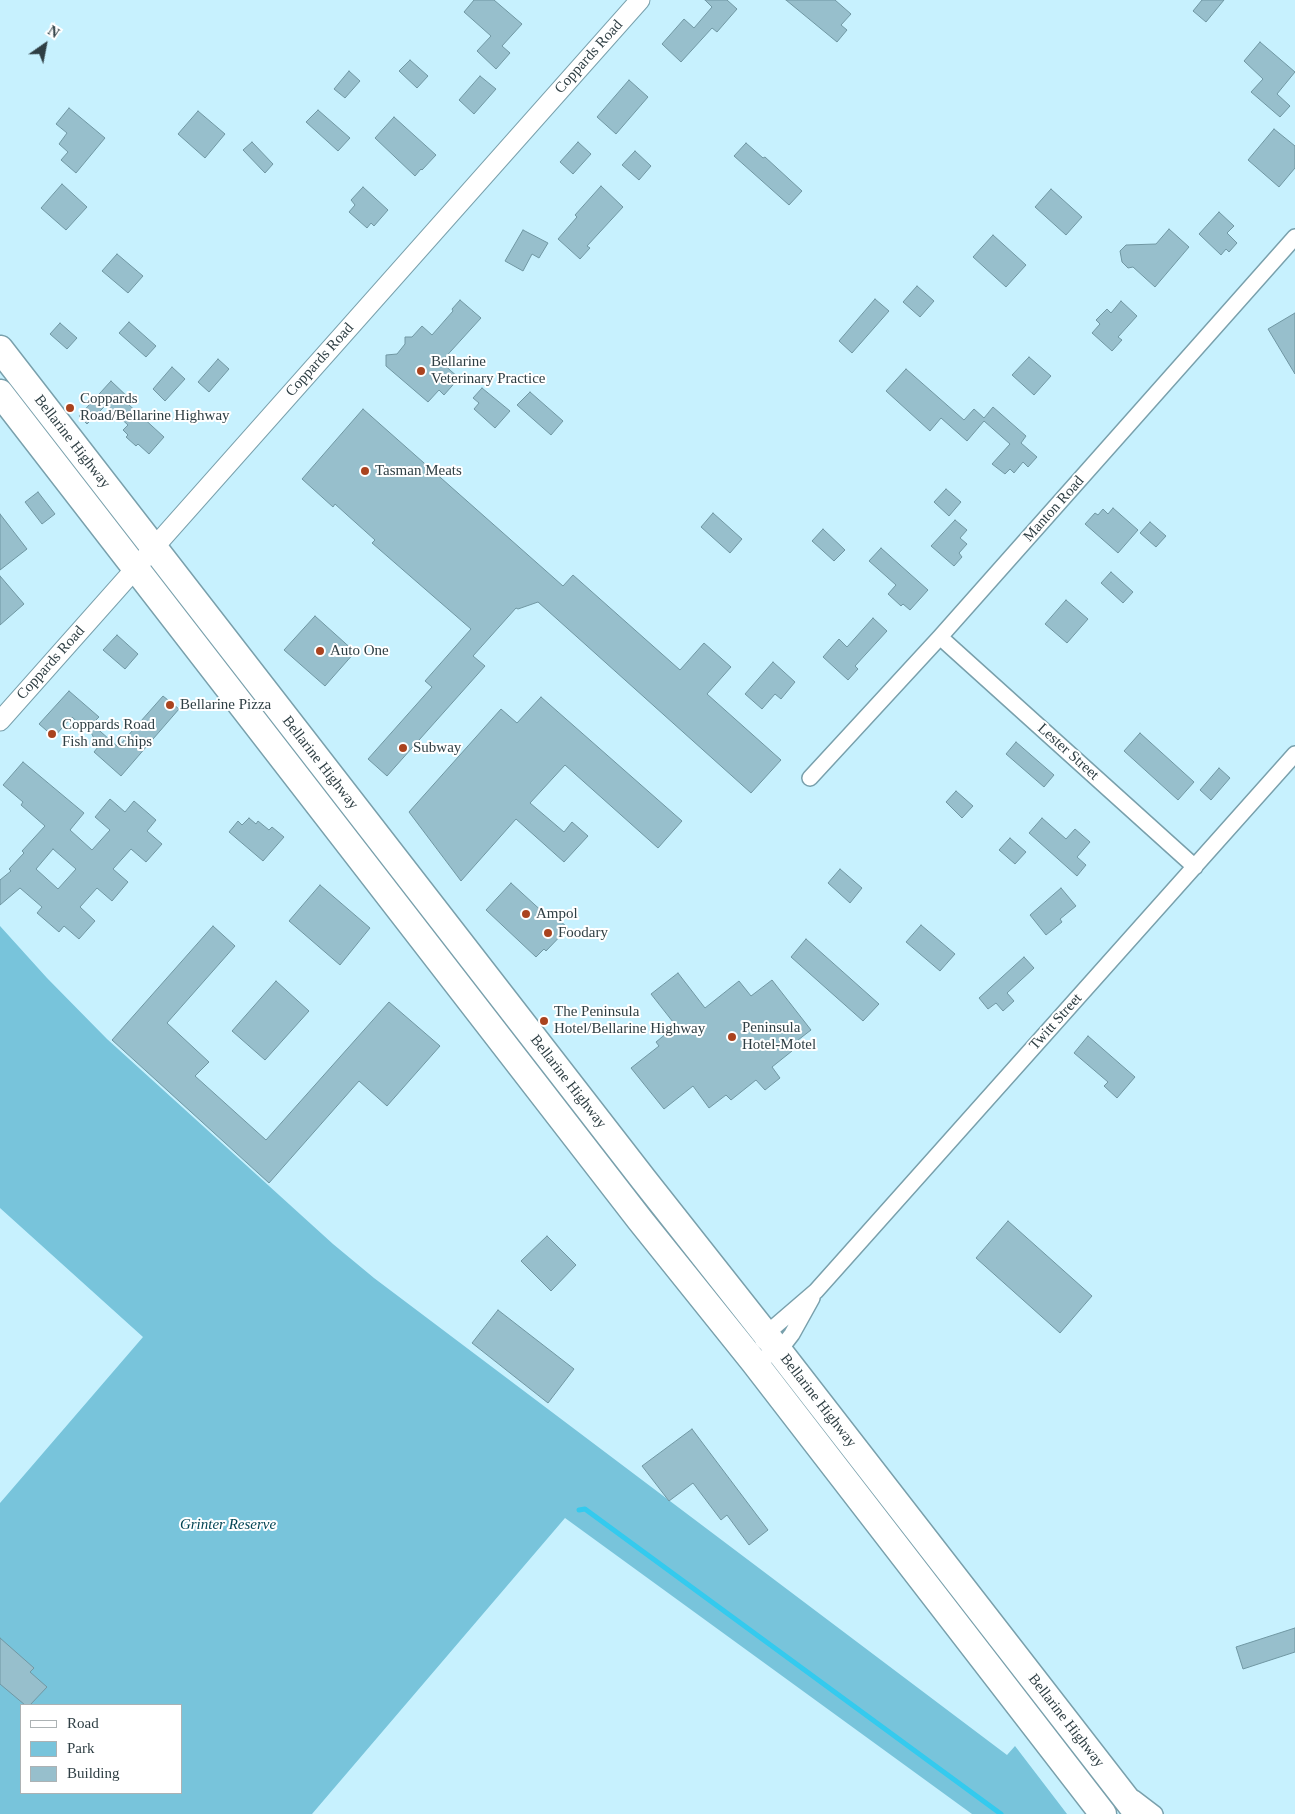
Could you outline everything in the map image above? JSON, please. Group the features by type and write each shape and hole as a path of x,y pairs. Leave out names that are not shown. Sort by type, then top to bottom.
{"highway":[{"name":"Bellarine Highway","path":"0,349 1138,1814"},
{"name":"Bellarine Highway","path":"0,393 1103,1814"}],"street":[{"name":"Coppards Road","path":"0,721 640,0"},
{"name":"Manton Road","path":"810,778 940,636 1295,237"},
{"name":"Lester Street","path":"940,636 1195,866"},
{"name":"Twitt Street","path":"754,1362 816,1290 1295,754"},
{"name":"Twitt Street","path":"754,1362 772,1343 792,1334 816,1290"},
{"path":"1111,1780 1155,1814"}],"green space":[{"name":"Grinter Reserve","path":"0,926 47,978 107,1039 333,1244 374,1278 1007,1755 1015,1746 1067,1814 972,1814 565,1518 312,1814 0,1814 0,1503 143,1337 0,1208"}],"building":[{"path":"474,0 494,0 522,24 502,46 510,53 496,69 477,51 491,36 464,12"},
{"path":"705,0 727,0 737,9 717,32 712,28 681,62 662,44 684,19 694,28 712,7"},
{"path":"786,0 835,0 851,14 841,25 847,30 837,42"},
{"path":"1202,0 1224,0 1206,22 1193,11"},
{"path":"1260,42 1295,72 1277,94 1290,106 1280,117 1251,92 1263,79 1244,61"},
{"path":"410,60 428,76 417,88 399,71"},
{"path":"349,71 360,81 345,98 334,89"},
{"path":"480,76 496,89 474,114 459,100"},
{"path":"629,80 648,97 616,134 597,117"},
{"path":"69,108 105,138 76,173 61,160 68,152 59,144 67,133 56,124"},
{"path":"318,110 350,138 338,151 306,122"},
{"path":"198,111 225,134 205,158 178,134"},
{"path":"394,117 436,155 415,176 375,138"},
{"path":"1274,129 1295,146 1295,168 1279,187 1248,160"},
{"path":"252,142 273,164 265,173 243,150"},
{"path":"578,142 591,154 573,174 560,162"},
{"path":"746,143 763,158 765,157 802,191 789,205 734,156"},
{"path":"635,151 651,166 639,180 622,165"},
{"path":"62,184 87,207 66,230 41,208"},
{"path":"601,186 623,207 587,246 590,248 580,259 558,239 577,217 575,215"},
{"path":"363,187 388,210 374,226 371,223 367,228 349,212 355,205 351,200"},
{"path":"1051,189 1082,217 1066,235 1035,207"},
{"path":"1219,212 1234,226 1227,233 1237,243 1229,252 1226,249 1221,255 1199,234"},
{"path":"1169,229 1189,247 1155,287 1133,267 1128,268 1122,262 1120,251 1126,245 1156,244"},
{"path":"523,230 548,243 539,258 532,254 523,271 505,261"},
{"path":"993,235 1026,265 1006,287 973,257"},
{"path":"117,254 143,276 128,293 102,271"},
{"path":"917,286 934,301 920,317 903,302"},
{"path":"875,299 889,311 852,353 839,341"},
{"name":"Bellarine Veterinary Practice","path":"460,300 481,318 441,362 459,378 444,395 439,390 428,402 386,366 386,355 397,354 405,344 405,337 412,337 422,326 432,335"},
{"path":"1121,301 1137,316 1118,337 1122,340 1112,351 1092,333 1100,324 1096,320 1107,309 1111,313"},
{"path":"1295,313 1295,374 1268,329"},
{"path":"129,322 156,346 146,357 119,333"},
{"path":"60,323 77,338 67,349 50,334"},
{"path":"1029,357 1051,376 1034,395 1012,375"},
{"path":"218,359 229,369 209,392 198,382"},
{"path":"172,367 185,379 165,401 153,389"},
{"path":"906,369 964,420 974,409 984,418 993,407 1026,436 1021,443 1037,457 1028,467 1023,462 1014,473 1010,469 1005,474 992,464 1010,444 984,421 967,441 941,418 930,431 886,391"},
{"path":"111,381 131,400 128,404 164,437 149,454 138,444 136,446 126,437 128,435 123,430 128,425 106,405 87,424 79,416"},
{"path":"482,388 510,411 495,428 474,409 479,403 473,398"},
{"path":"530,392 563,421 551,435 517,405"},
{"path":"363,409 563,586 573,575 680,670 704,643 731,667 707,694 781,760 751,793 538,602 516,608 473,656 485,666 387,776 368,759 432,687 425,681 471,629 372,543 375,540 335,504 333,507 302,479"},
{"path":"946,489 961,502 949,516 934,502"},
{"path":"38,492 55,514 42,524 25,502"},
{"path":"1113,508 1138,530 1118,553 1085,524 1095,513 1098,515 1103,509 1108,514"},
{"path":"713,513 742,539 730,553 701,527"},
{"path":"0,514 27,549 0,570"},
{"path":"955,520 967,530 960,538 967,544 959,553 962,557 954,566 931,546"},
{"path":"1150,522 1166,536 1156,547 1140,533"},
{"path":"823,529 845,550 834,561 812,541"},
{"path":"881,548 928,590 910,610 903,604 901,606 888,594 896,585 869,561"},
{"path":"1111,572 1133,592 1123,603 1101,583"},
{"path":"0,576 24,604 0,625"},
{"path":"1066,600 1088,619 1067,643 1045,624"},
{"name":"Auto One","path":"315,616 355,652 325,686 284,650"},
{"path":"873,618 887,631 855,666 858,669 848,680 823,657 839,639 847,647"},
{"path":"117,635 138,654 125,669 103,650"},
{"path":"773,662 795,682 781,699 775,694 762,709 745,694"},
{"path":"69,691 99,717 92,724 118,747 163,696 179,709 121,776 94,752 98,747 89,728 87,731 72,717 54,737 39,724"},
{"path":"541,697 682,821 658,848 565,765 530,803 564,832 572,822 588,836 564,862 516,819 461,881 409,812 501,709 517,723"},
{"path":"1140,733 1194,782 1178,800 1124,751"},
{"path":"1016,742 1054,775 1044,787 1006,754"},
{"path":"23,762 84,813 70,830 92,850 110,830 95,817 110,799 125,812 134,801 156,820 147,831 162,844 146,862 131,849 113,869 128,882 112,901 97,888 80,907 95,921 79,939 64,926 59,932 37,913 42,907 20,888 0,905 0,880 11,871 9,869 24,853 22,851 45,826 21,805 23,802 3,785","holes":["53,849 76,869 58,889 36,869"]},
{"path":"1219,768 1230,778 1211,800 1200,790"},
{"path":"956,791 973,806 962,818 946,802"},
{"path":"249,818 256,824 258,821 269,830 272,827 284,837 263,861 229,832 238,821 242,825"},
{"path":"1042,818 1066,839 1075,829 1090,842 1077,857 1086,865 1077,876 1029,833"},
{"path":"1010,838 1026,852 1015,864 999,850"},
{"path":"840,869 862,888 850,903 828,883"},
{"path":"511,883 546,915 549,911 568,928 546,951 544,949 536,957 486,910"},
{"path":"320,885 370,928 340,965 289,921"},
{"path":"1061,888 1076,906 1060,919 1062,922 1046,935 1030,915"},
{"path":"921,925 955,954 940,971 906,942"},
{"path":"213,926 235,946 167,1023 209,1062 195,1076 266,1140 389,1002 440,1046 387,1106 359,1081 269,1183 112,1040"},
{"path":"806,939 879,1004 863,1021 791,957"},
{"path":"1024,957 1034,968 1007,993 1014,1001 1003,1011 996,1003 988,1009 979,998"},
{"name":"Peninsula Hotel-Motel","path":"678,973 705,1008 739,981 751,996 772,980 811,1030 789,1047 792,1051 772,1067 780,1078 765,1090 756,1080 731,1100 726,1095 709,1108 693,1086 664,1109 631,1068 659,1046 656,1042 668,1032 665,1028 673,1022 651,994"},
{"path":"276,981 309,1011 265,1060 232,1031"},
{"path":"1088,1036 1135,1077 1117,1098 1104,1086 1108,1082 1074,1053"},
{"path":"1008,1221 1092,1296 1060,1333 976,1258"},
{"path":"547,1236 576,1265 551,1291 521,1261"},
{"path":"498,1310 574,1369 548,1403 472,1343"},
{"path":"692,1429 768,1530 749,1545 727,1515 721,1520 693,1483 669,1501 642,1466"},
{"path":"1295,1628 1295,1652 1243,1669 1236,1647"},
{"path":"0,1638 34,1668 30,1672 47,1687 31,1704 24,1704 0,1684"}],"waterway":[{"path":"579,1510 585,1509 1001,1814"}],"place":[{"name":"Bellarine Veterinary Practice","path":"421,371"},
{"name":"Coppards Road/Bellarine Highway","path":"70,408"},
{"name":"Tasman Meats","path":"365,471"},
{"name":"Auto One","path":"320,651"},
{"name":"Bellarine Pizza","path":"170,705"},
{"name":"Coppards Road Fish and Chips","path":"52,734"},
{"name":"Subway","path":"403,748"},
{"name":"Ampol","path":"526,914"},
{"name":"Foodary","path":"548,933"},
{"name":"The Peninsula Hotel/Bellarine Highway","path":"544,1021"},
{"name":"Peninsula Hotel-Motel","path":"732,1037"}]}
